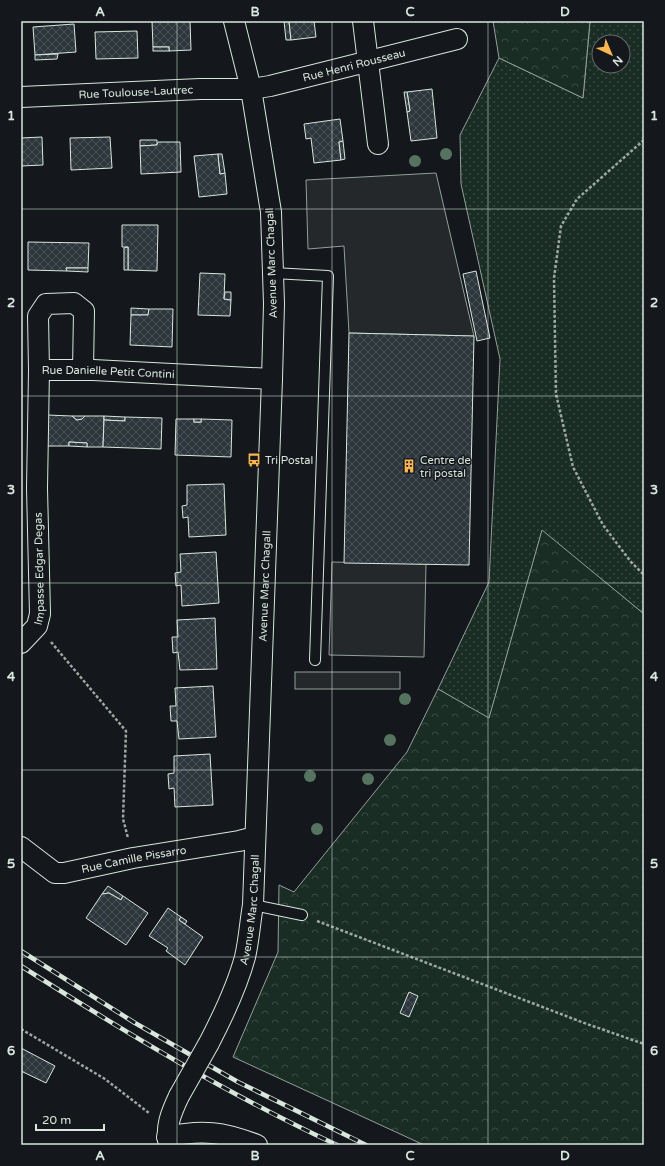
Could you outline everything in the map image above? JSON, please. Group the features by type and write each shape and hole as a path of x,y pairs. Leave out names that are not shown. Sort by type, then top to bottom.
{"street":[{"name":"Avenue Marc Chagall","path":"168,1136 170,1114 222,1017 237,982 245,956 252,905 254,874 274,304 271,212 251,89 234,21"},
{"path":"363,21 378,144"},
{"name":"Rue Henri Rousseau","path":"251,89 270,86 457,40"},
{"name":"Rue Toulouse-Lautrec","path":"21,98 251,89"},
{"path":"39,370 38,316 46,304 74,303 84,311 84,370"},
{"name":"Rue Danielle Petit Contini","path":"37,488 39,370 84,370 272,378"},
{"name":"Impasse Edgar Degas","path":"21,643 37,626 40,614 37,488"},
{"name":"Rue Camille Pissarro","path":"21,847 55,873 64,873 133,858 239,841 255,836"},
{"path":"168,1136 183,1133 216,1133 236,1137 257,1145"}],"lane":[{"path":"272,273 328,276 315,660"},
{"path":"252,905 302,915"}],"path":[{"path":"644,140 577,199 561,226 554,278 556,394 573,468 603,525 631,562 644,575"},
{"path":"37,626 126,731 123,819 133,858"},
{"path":"302,915 587,1024 644,1044"},
{"path":"21,1029 106,1079 168,1136"}],"green space":[{"path":"493,21 590,21 583,98 499,58"},
{"path":"590,21 644,21 644,614 542,531 489,719 438,689 489,582 500,359 461,184 460,135 499,58 583,98"},
{"path":"542,530 644,614 644,1145 424,1145 233,1057 278,952 279,885 294,892 407,752 438,689 489,718"}],"shaded area":[{"path":"436,173 474,336 349,333 344,246 308,249 306,180"},
{"path":"332,562 426,564 424,657 329,655"},
{"path":"295,672 400,672 400,689 295,689"}],"building":[{"path":"152,21 190,21 191,50 169,51 169,47 153,47"},
{"path":"284,21 289,21 291,40 286,40"},
{"path":"289,21 314,21 316,37 291,40"},
{"path":"74,24 76,52 35,55 33,27"},
{"path":"137,31 138,58 96,59 95,32"},
{"path":"153,47 169,47 169,51 153,51"},
{"path":"58,54 57,59 35,60 35,55"},
{"path":"432,89 437,138 411,141 407,112 410,111 407,92"},
{"path":"404,92 407,92 410,111 407,112"},
{"path":"340,119 343,141 339,142 341,160 314,163 311,138 306,139 304,124"},
{"path":"42,137 43,165 21,166 21,138"},
{"path":"110,137 112,168 71,170 70,138"},
{"path":"140,140 157,140 157,145 140,146"},
{"path":"343,141 345,159 341,160 339,142"},
{"path":"158,142 180,142 181,172 141,174 140,146 157,145"},
{"path":"218,154 220,174 225,173 227,194 199,197 194,156"},
{"path":"218,154 222,154 225,173 220,174"},
{"path":"122,225 158,225 157,271 128,270 128,247 122,247"},
{"path":"28,242 89,243 88,268 66,268 67,271 28,270"},
{"path":"128,247 128,270 124,270 124,248"},
{"path":"66,268 88,268 88,272 67,271"},
{"path":"476,271 490,338 477,341 463,274"},
{"path":"200,273 225,274 224,299 231,300 230,316 198,315"},
{"path":"225,292 231,292 231,300 224,299"},
{"path":"131,308 149,309 148,315 131,315"},
{"path":"149,309 173,309 172,347 130,345 131,315 148,315"},
{"name":"Centre de tri postal","path":"349,333 474,336 469,565 344,563"},
{"path":"47,415 72,416 77,420 82,419 85,416 104,416 103,447 87,447 87,443 69,442 69,446 46,446"},
{"path":"72,416 85,416 82,419 77,420"},
{"path":"104,416 125,417 125,421 104,420"},
{"path":"125,417 162,418 161,449 103,447 104,420 125,421"},
{"path":"176,419 194,419 194,422 201,422 201,419 232,420 231,457 175,455"},
{"path":"194,419 201,419 201,422 194,422"},
{"path":"69,442 87,443 87,447 69,446"},
{"path":"224,484 226,535 189,537 188,517 183,518 182,506 187,505 187,485"},
{"path":"216,552 219,603 182,606 181,585 176,586 175,573 181,572 180,554"},
{"path":"215,618 217,669 180,670 178,652 173,653 172,637 178,637 177,620"},
{"path":"213,686 216,737 179,739 177,721 171,721 170,706 176,706 175,688"},
{"path":"210,754 213,805 175,807 174,788 169,789 168,774 174,773 174,756"},
{"path":"108,886 123,896 121,900 109,893 102,894"},
{"path":"109,893 121,900 123,896 148,913 126,945 86,918 102,894"},
{"path":"168,908 181,917 179,920 203,937 185,965 166,951 168,948 149,936"},
{"path":"181,917 187,921 185,924 179,920"},
{"path":"409,992 418,996 409,1017 400,1013"},
{"path":"21,1048 55,1066 46,1083 21,1071"}],"railway":[{"path":"21,951 135,1023 238,1082 366,1145"},
{"path":"21,966 176,1061 256,1105 337,1145"}],"place":[{"name":"Tri Postal","path":"254,460"},
{"name":"Centre de tri postal","path":"409,466"}]}
